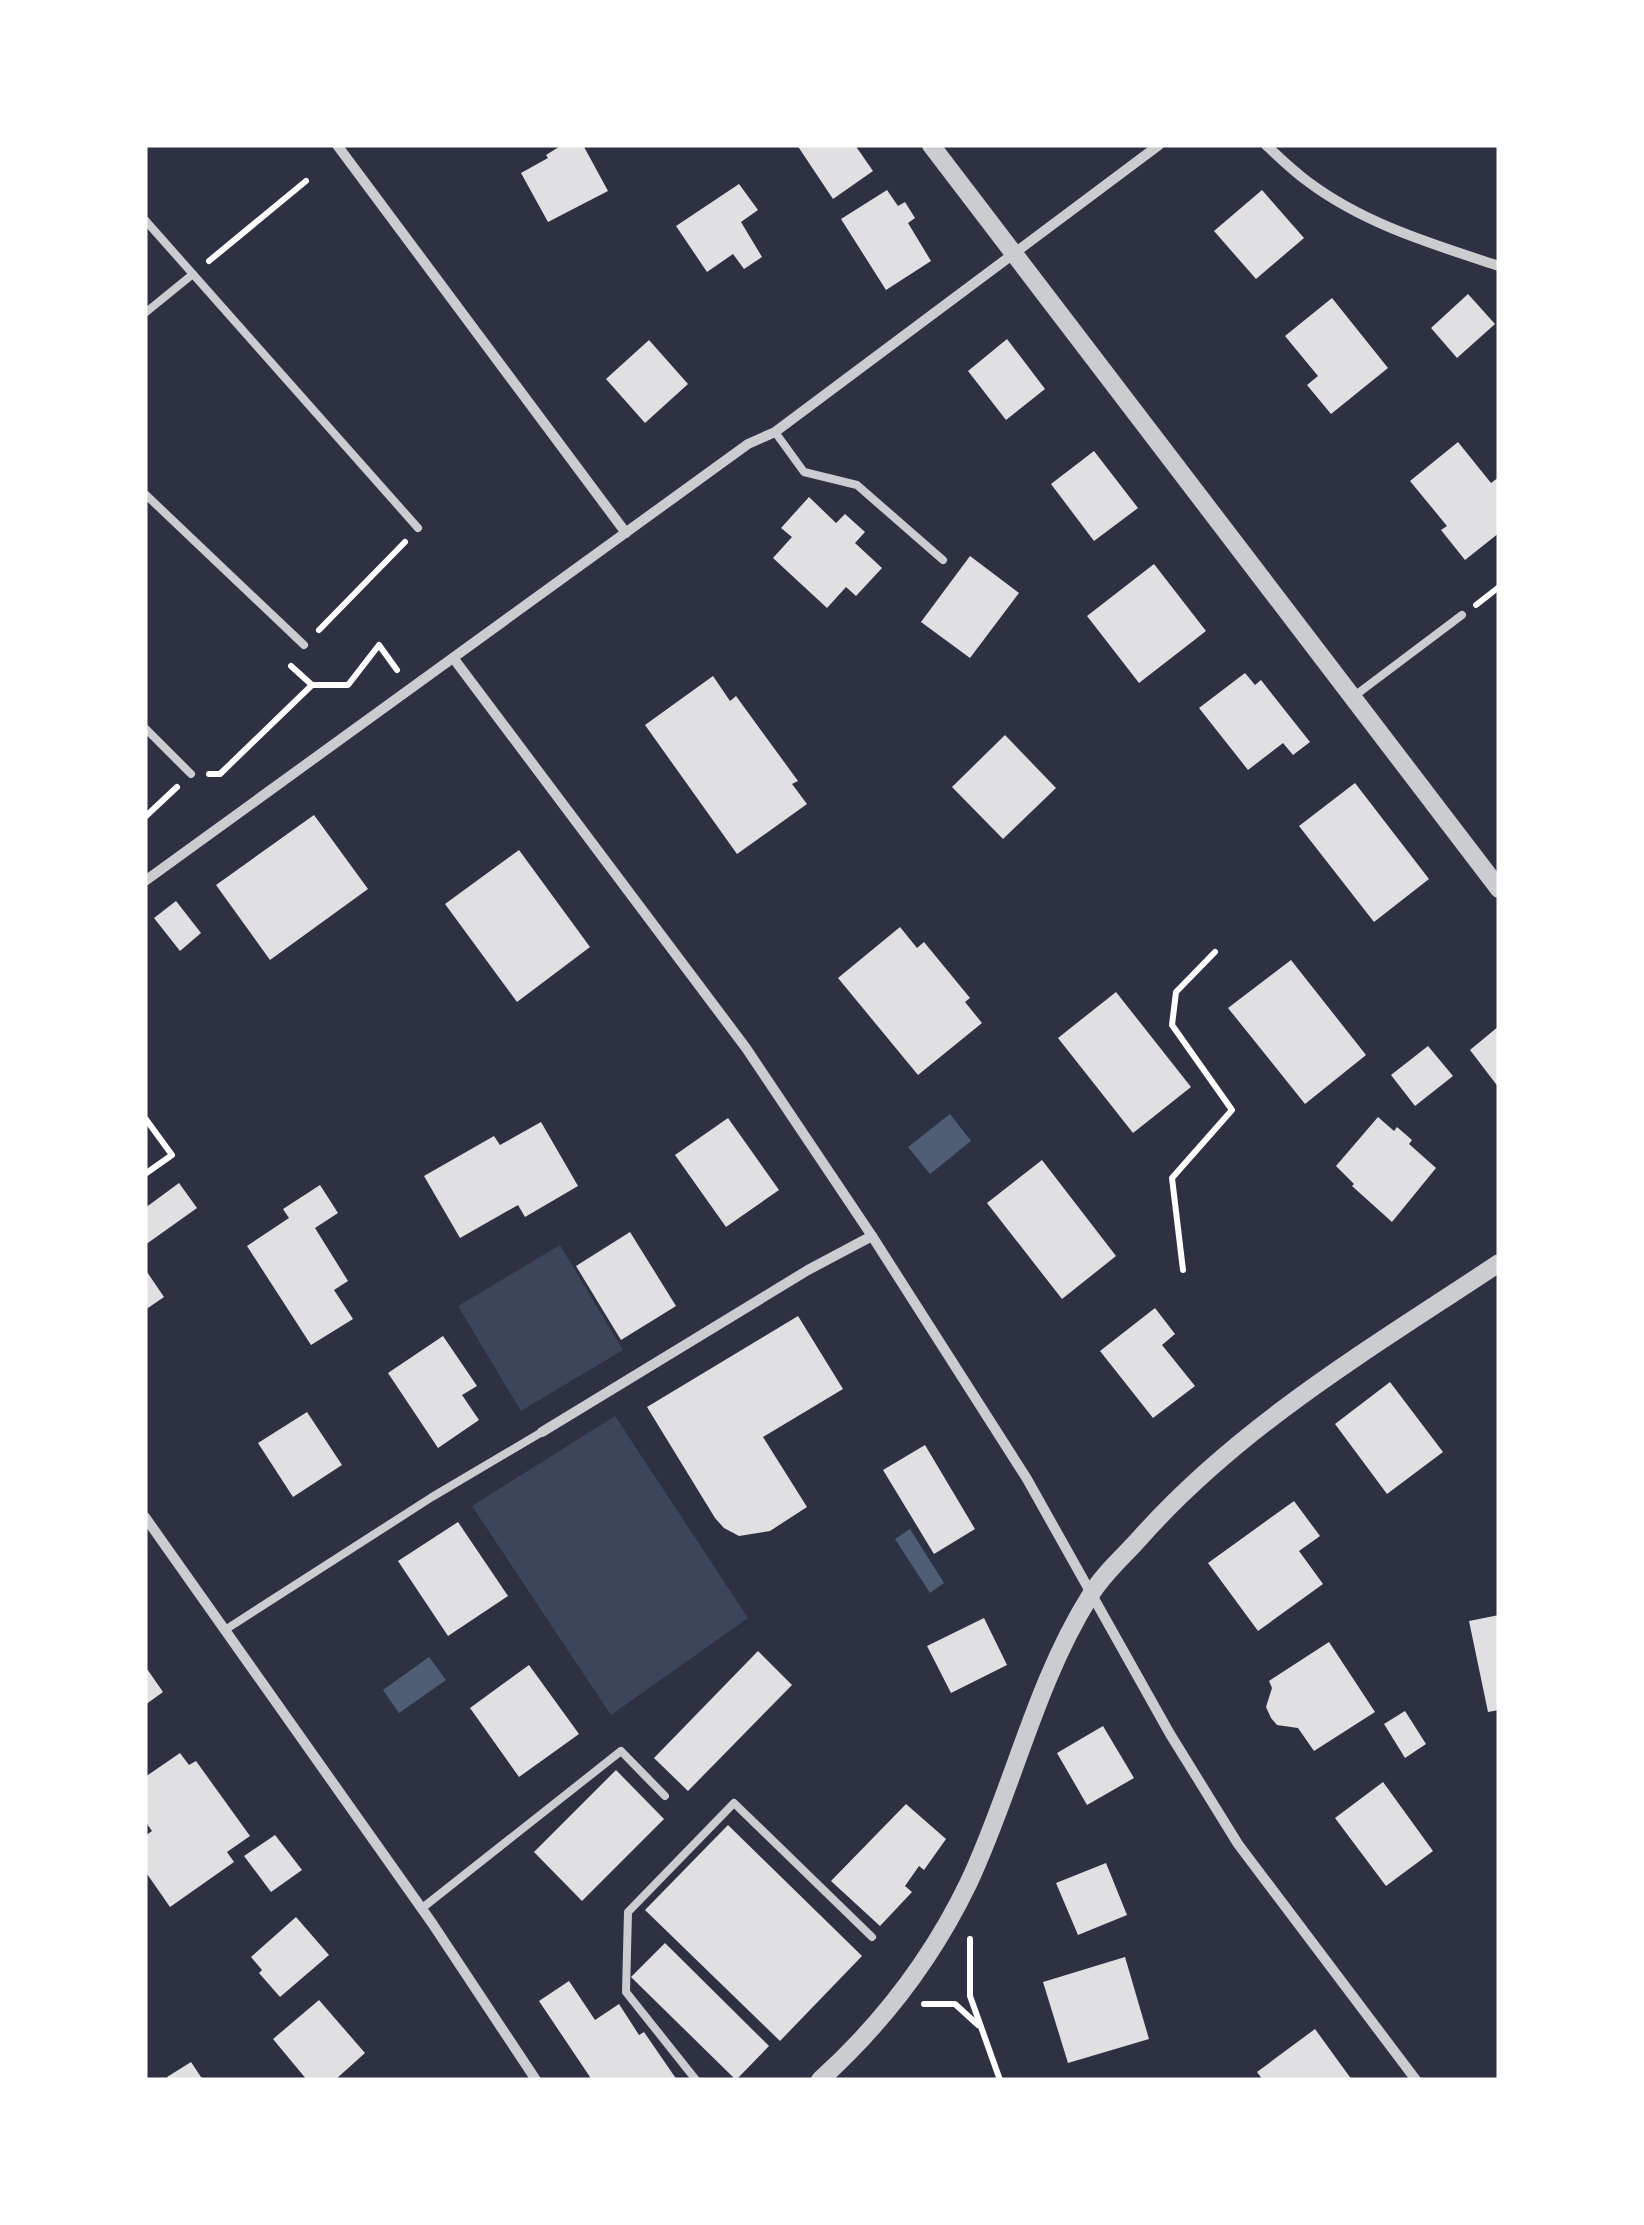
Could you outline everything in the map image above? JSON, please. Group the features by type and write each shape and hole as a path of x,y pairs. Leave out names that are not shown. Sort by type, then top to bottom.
{"street":[{"path":"336,145 626,533"},
{"path":"931,145 1499,889"},
{"path":"145,881 748,444 775,432 1159,145"},
{"path":"1266,145 1307,181 1354,211 1403,234 1499,266"},
{"path":"454,660 746,1048 1027,1479 1170,1734 1238,1844 1416,2080"},
{"path":"542,1432 808,1270 872,1236"},
{"path":"820,2080 894,2004 938,1937 969,1881 1030,1722 1090,1594 1205,1470 1289,1404 1499,1263"},
{"path":"145,1517 536,2080"}],"lane":[{"path":"145,220 418,528"},
{"path":"145,313 193,274"},
{"path":"775,432 804,472 857,485 942,560"},
{"path":"145,494 304,645"},
{"path":"1353,698 1462,615"},
{"path":"145,728 191,774"},
{"path":"226,1630 542,1432"},
{"path":"420,1909 621,1751 665,1796"},
{"path":"696,2080 626,1992 628,1912 734,1803 872,1937"}],"path":[{"path":"193,274 306,180"},
{"path":"312,685 348,684 379,646 398,670"},
{"path":"145,817 191,774"},
{"path":"1183,1270 1172,1178 1232,1110 1172,1026 1176,992 1215,952"},
{"path":"145,1118 172,1155 145,1174"},
{"path":"970,1928 970,1996 1000,2080"},
{"path":"923,2004 955,2004 980,2027"}],"shaded area":[{"path":"950,1114 971,1141 930,1174 908,1147"},
{"path":"560,1245 623,1350 521,1411 458,1306"},
{"path":"615,1416 748,1618 611,1715 472,1506"},
{"path":"910,1529 944,1583 930,1593 895,1539"},
{"path":"429,1657 446,1680 399,1713 383,1690"}],"building":[{"path":"562,145 583,145 608,191 548,222 521,173"},
{"path":"797,145 855,145 873,171 833,199"},
{"path":"739,184 758,210 741,222 762,257 744,269 733,254 707,272 676,226"},
{"path":"887,190 898,206 905,202 915,218 908,223 931,261 886,290 841,219"},
{"path":"1262,190 1304,238 1256,279 1214,231"},
{"path":"1468,294 1495,324 1457,358 1431,328"},
{"path":"1332,298 1388,368 1331,414 1307,385 1318,376 1285,336"},
{"path":"1007,339 1045,389 1006,420 968,371"},
{"path":"649,340 688,384 645,423 606,379"},
{"path":"1458,442 1491,483 1499,477 1499,533 1465,560 1441,530 1447,526 1410,481"},
{"path":"1094,451 1138,508 1094,541 1051,484"},
{"path":"809,497 836,523 845,514 865,532 855,543 882,568 856,596 846,587 827,608 773,558 792,537 781,528"},
{"path":"970,556 1019,593 970,658 921,622"},
{"path":"1154,564 1206,631 1139,683 1087,616"},
{"path":"1245,673 1255,685 1261,680 1310,742 1293,755 1283,743 1248,770 1199,708"},
{"path":"713,676 730,701 736,696 798,781 792,784 807,804 737,854 645,725"},
{"path":"1005,735 1056,788 1003,839 952,787"},
{"path":"1355,783 1429,879 1374,922 1299,826"},
{"path":"314,815 368,889 270,960 216,885"},
{"path":"519,850 590,947 517,1002 445,904"},
{"path":"176,901 201,933 180,951 154,918"},
{"path":"900,927 917,948 924,942 970,998 965,1002 982,1023 918,1075 838,978"},
{"path":"1291,960 1366,1055 1305,1104 1228,1008"},
{"path":"1116,992 1191,1087 1133,1133 1058,1038"},
{"path":"1499,1026 1499,1088 1470,1050"},
{"path":"1428,1046 1453,1076 1415,1106 1391,1075"},
{"path":"1378,1117 1412,1140 1409,1144 1436,1168 1392,1222 1336,1166"},
{"path":"728,1118 779,1190 726,1227 675,1155"},
{"path":"541,1122 578,1186 525,1217 518,1205 460,1238 424,1176 494,1136 500,1145"},
{"path":"1042,1160 1116,1256 1062,1299 987,1203"},
{"path":"179,1183 197,1208 145,1245 145,1208"},
{"path":"320,1185 338,1213 315,1228 348,1281 334,1290 353,1319 311,1345 247,1246 289,1218 283,1209"},
{"path":"630,1232 676,1306 621,1340 576,1266"},
{"path":"145,1269 164,1297 145,1310"},
{"path":"1155,1308 1175,1334 1162,1345 1195,1386 1153,1418 1100,1351"},
{"path":"798,1316 843,1389 763,1437 807,1507 770,1531 739,1536 715,1518 647,1407"},
{"path":"443,1336 477,1386 462,1395 479,1420 438,1448 388,1373"},
{"path":"1390,1382 1443,1452 1387,1494 1335,1424"},
{"path":"307,1412 342,1465 293,1497 258,1443"},
{"path":"925,1445 975,1529 934,1554 883,1470"},
{"path":"1294,1501 1320,1536 1299,1551 1323,1584 1258,1631 1208,1563"},
{"path":"458,1522 508,1596 448,1636 398,1561"},
{"path":"1499,1615 1499,1710 1488,1712 1469,1621"},
{"path":"984,1618 1007,1665 951,1693 927,1646"},
{"path":"1329,1642 1375,1712 1314,1751 1298,1728 1277,1725 1271,1718 1266,1707 1272,1688 1269,1681"},
{"path":"758,1651 792,1685 688,1791 654,1758"},
{"path":"529,1665 579,1734 519,1777 470,1708"},
{"path":"145,1666 163,1692 145,1705"},
{"path":"1405,1711 1426,1744 1405,1758 1384,1724"},
{"path":"1103,1726 1134,1778 1087,1805 1057,1753"},
{"path":"180,1753 189,1765 196,1761 250,1836 227,1852 234,1862 170,1907 145,1871 145,1836 152,1831 145,1821 145,1777"},
{"path":"616,1770 664,1819 582,1901 534,1852"},
{"path":"1383,1782 1433,1851 1386,1886 1335,1818"},
{"path":"906,1804 946,1839 924,1870 919,1866 905,1886 912,1892 880,1926 831,1881"},
{"path":"728,1825 862,1956 780,2041 645,1910"},
{"path":"275,1835 302,1870 271,1892 244,1856"},
{"path":"1106,1863 1127,1915 1078,1935 1056,1883"},
{"path":"296,1917 329,1955 280,1997 251,1957"},
{"path":"665,1943 769,2046 736,2080 631,1977"},
{"path":"1125,1957 1149,2039 1068,2063 1043,1982"},
{"path":"569,1981 595,2020 619,2004 677,2080 592,2080 539,2001"},
{"path":"319,2000 365,2053 335,2080 307,2080 273,2039"},
{"path":"1315,2029 1352,2080 1263,2080 1257,2072"},
{"path":"191,2062 203,2080 169,2080 167,2077"}]}
